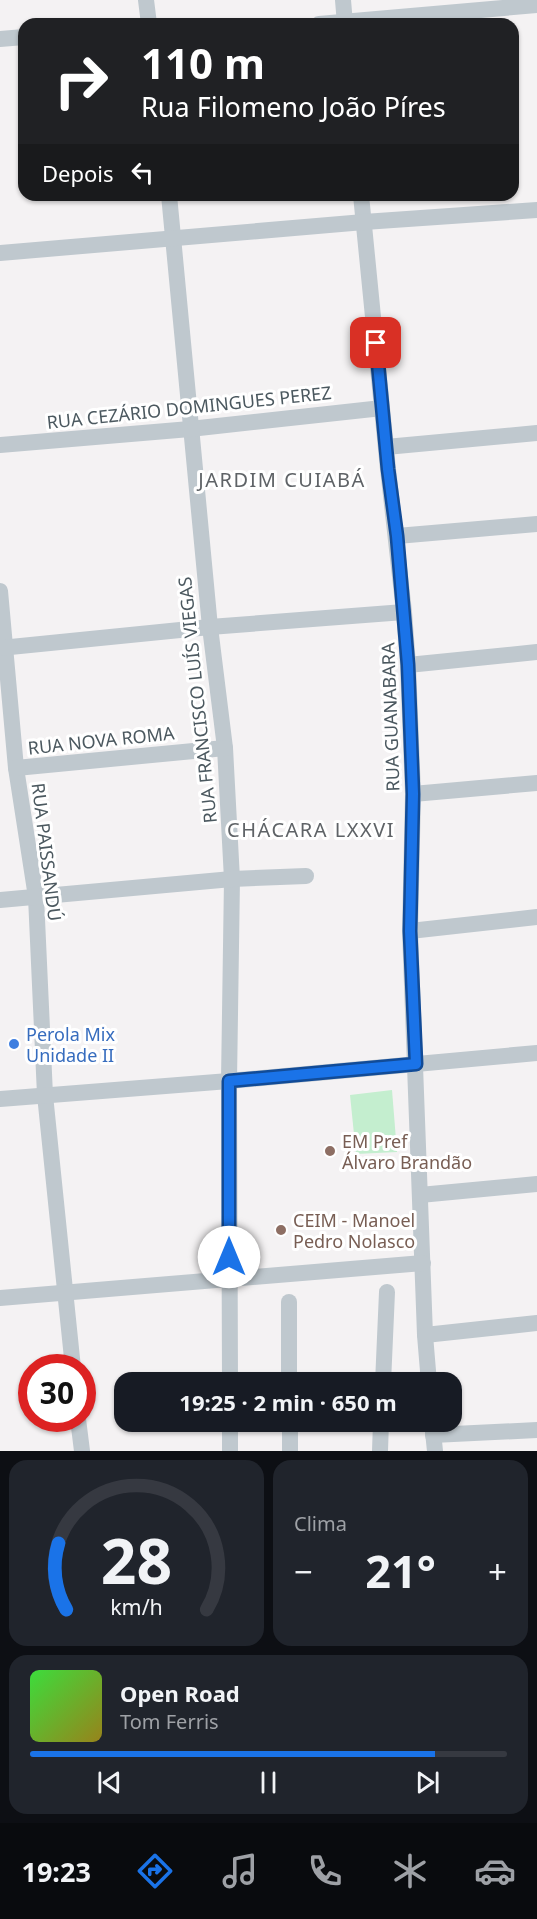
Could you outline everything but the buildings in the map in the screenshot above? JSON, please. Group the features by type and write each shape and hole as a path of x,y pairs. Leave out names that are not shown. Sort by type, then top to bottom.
{"street":[{"path":"146,0 148,18"},
{"path":"343,0 345,18"},
{"path":"390,18 537,5"},
{"path":"0,39 18,38"},
{"name":"RUA FRANCISCO LUÍS VIEGAS","path":"170,201 210,627 225,748 232,879 229,1081 230,1372"},
{"name":"RUA GUANABARA","path":"362,201 397,536 408,665 413,794 410,931 428,1372"},
{"path":"0,253 364,222 537,210"},
{"name":"RUA CEZÁRIO DOMINGUES PEREZ","path":"0,445 190,429 382,408"},
{"path":"386,447 537,433"},
{"path":"397,536 537,524"},
{"name":"RUA PAISSANDÚ","path":"0,591 3,647 16,768 36,897 45,1095 72,1354"},
{"path":"3,647 210,627 404,612"},
{"path":"408,665 537,652"},
{"name":"RUA NOVA ROMA","path":"16,768 225,748"},
{"path":"413,794 537,783"},
{"path":"0,900 232,879 306,876"},
{"path":"410,931 537,917"},
{"path":"0,1099 537,1053"},
{"path":"420,1196 537,1184"},
{"path":"0,1298 423,1263"},
{"path":"383,1372 387,1292"},
{"path":"289,1302 289,1372"},
{"path":"425,1335 537,1323"},
{"path":"433,1436 537,1430"},
{"path":"80,1432 82,1451"},
{"path":"230,1432 230,1451"},
{"path":"290,1432 290,1451"},
{"path":"380,1451 381,1432"}],"green space":[{"path":"392,1090 397,1152 356,1154 350,1095"}],"place":[{"name":"Perola Mix Unidade II","path":"14,1044"},
{"name":"EM Pref Álvaro Brandão","path":"330,1151"},
{"name":"CEIM - Manoel Pedro Nolasco","path":"281,1230"}],"district":[{"name":"JARDIM CUIABÁ","path":"282,479"},
{"name":"CHÁCARA LXXVI","path":"311,829"}],"route":[{"path":"229,1257 229,1081 416,1064 410,931 413,794 408,665 397,536 376,343"}]}
